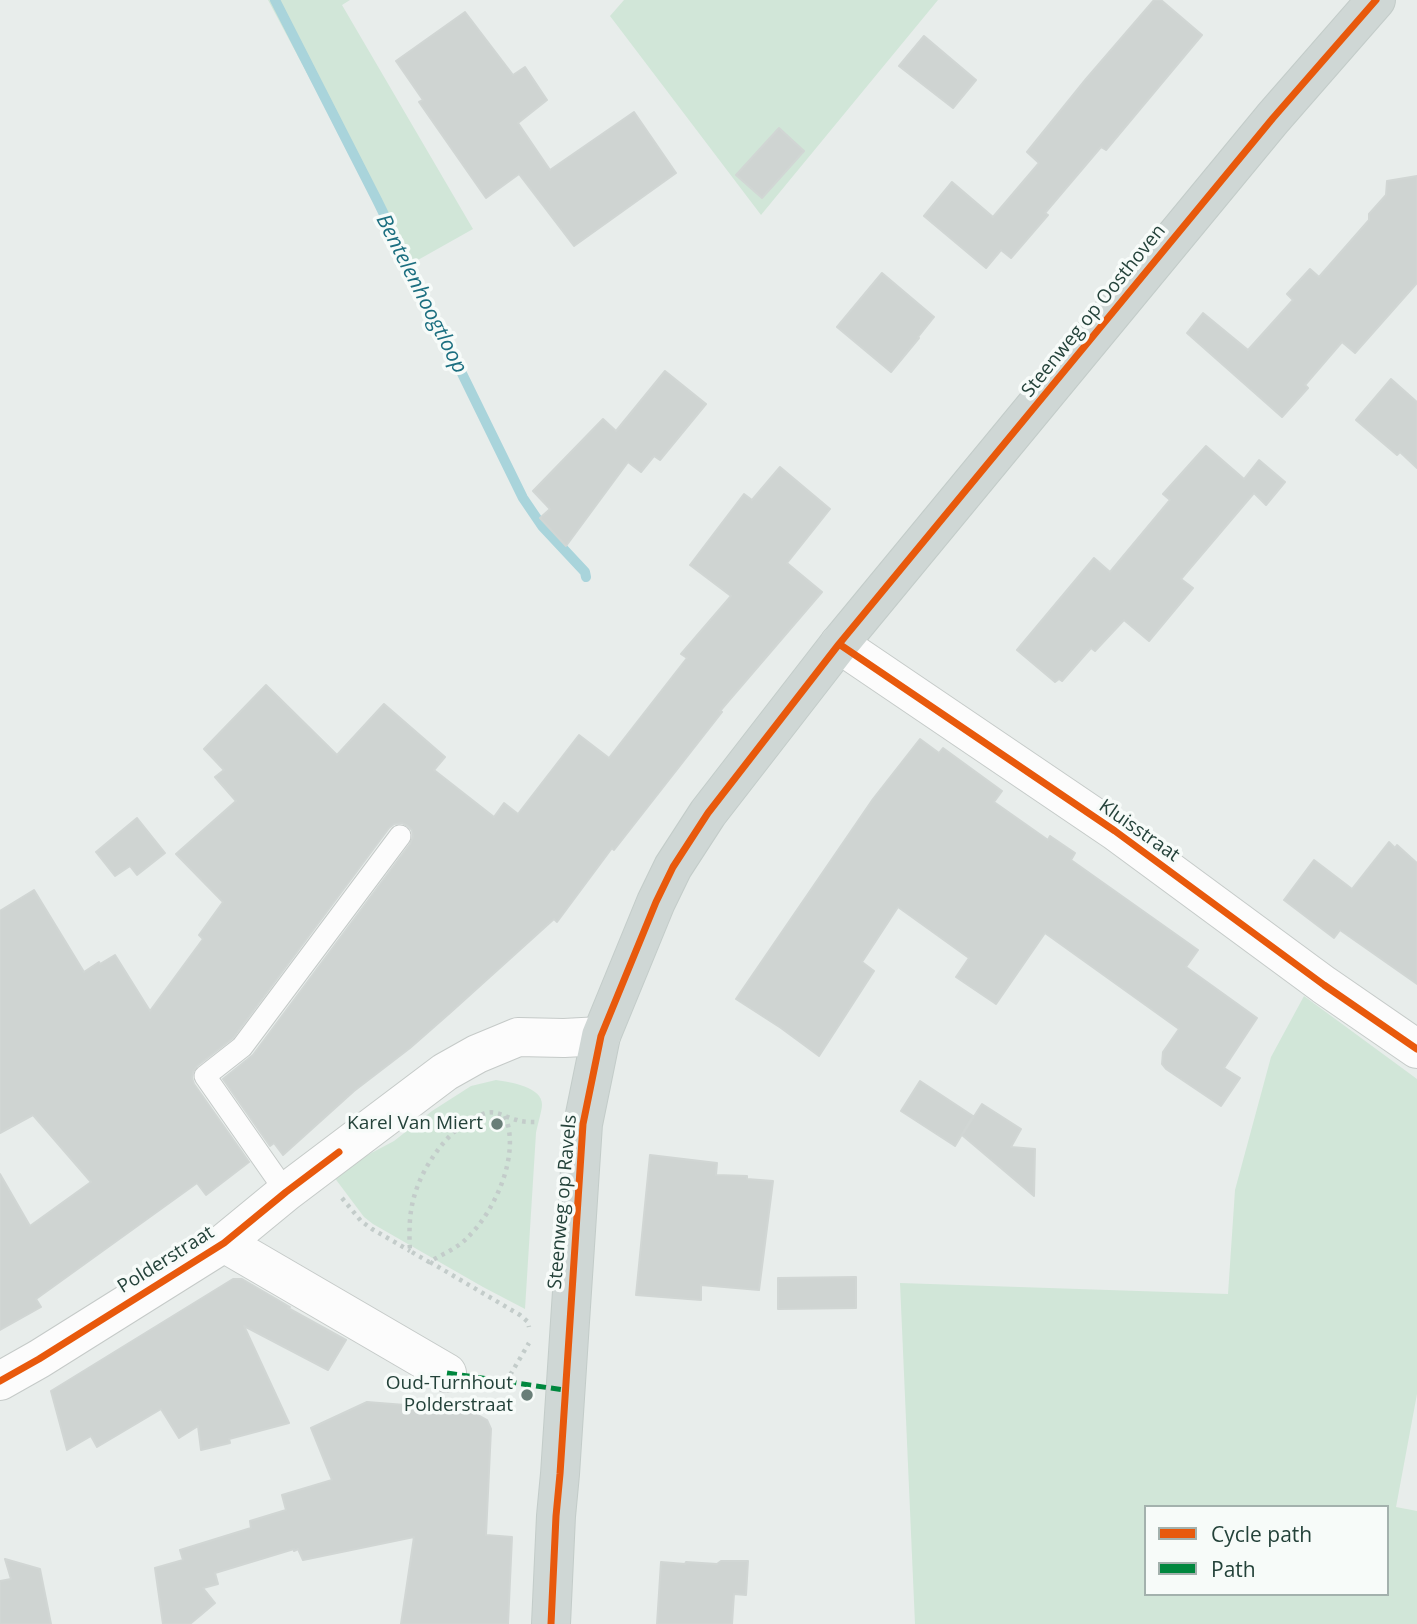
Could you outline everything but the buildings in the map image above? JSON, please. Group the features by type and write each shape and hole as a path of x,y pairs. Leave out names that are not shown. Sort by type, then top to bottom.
{"main road":[{"name":"Steenweg op Oosthoven","path":"839,645 1264,128 1376,0"},
{"name":"Steenweg op Ravels","path":"551,1624 583,1124 601,1036 673,867 708,813 839,645"}],"street":[{"name":"Kluisstraat","path":"839,645 1115,831 1324,985 1417,1049"},
{"name":"Polderstraat","path":"0,1381 225,1243 286,1192 445,1072 477,1054 518,1037 601,1036"},
{"name":"Polderstraat","path":"225,1243 447,1373"}],"lane":[{"path":"286,1192 205,1076 242,1047 400,836"}],"path":[{"path":"410,1251 410,1218 414,1196 433,1156 447,1138 486,1113 496,1112 516,1120 538,1122"},
{"path":"429,1262 465,1241 486,1216 503,1179 509,1158 510,1127 505,1116"},
{"path":"340,1195 361,1221 372,1229 528,1322 529,1344 506,1382"}],"green space":[{"path":"268,0 350,0 342,5 473,229 409,265"},
{"path":"624,0 938,0 761,215 610,16"},
{"path":"1304,996 1417,1079 1417,1394 1396,1507 1417,1511 1417,1624 915,1624 900,1283 1228,1294 1235,1190 1271,1057"},
{"path":"496,1080 532,1090 541,1099 542,1105 536,1133 525,1309 373,1224 364,1217 334,1177 343,1168 394,1141 432,1111 471,1086"}],"waterway":[{"name":"Bentelenhoogtloop","path":"275,0 377,200 523,498 542,526 585,572 586,577"}],"marked path":[{"path":"447,1373 564,1390"}],"cycle path":[{"path":"551,1624 583,1124 601,1036 673,867 708,813 839,644 1273,118 1376,0"},
{"path":"839,644 1115,831 1324,985 1417,1049"},
{"path":"0,1381 224,1243 339,1152"}],"place":[{"name":"Karel Van Miert","path":"497,1124"},
{"name":"Oud-Turnhout Polderstraat","path":"527,1395"}]}
